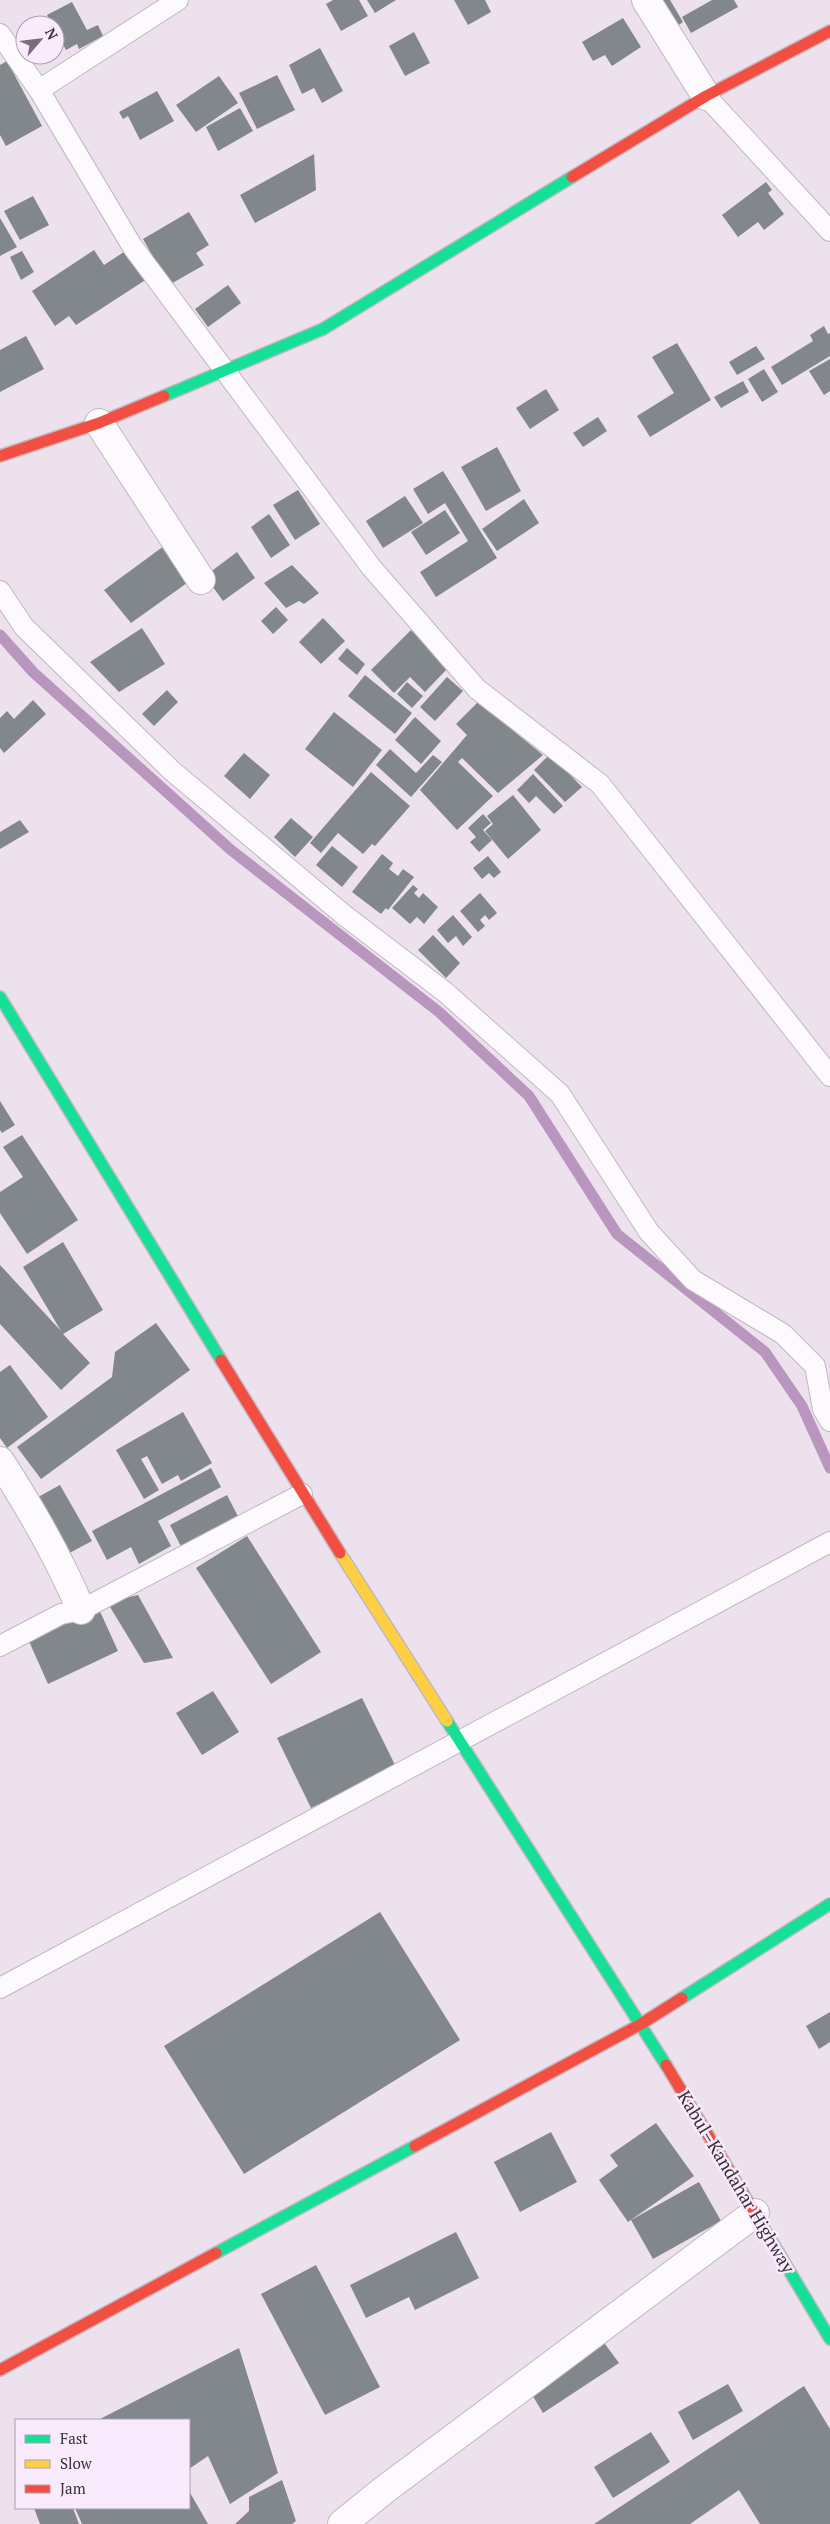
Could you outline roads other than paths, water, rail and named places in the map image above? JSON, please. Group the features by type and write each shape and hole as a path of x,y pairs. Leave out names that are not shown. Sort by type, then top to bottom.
{"main road":[{"path":"0,456 99,423 322,329 706,96 830,31"},
{"name":"Kabul–Kandahar Highway","path":"0,997 302,1494 641,2024 830,2339"},
{"path":"0,2370 641,2024 830,1904"}],"street":[{"path":"646,0 706,96"},
{"path":"99,423 201,580"},
{"path":"0,1461 38,1519 81,1610"},
{"path":"342,2524 384,2490 754,2213"}],"lane":[{"path":"39,90 178,0"},
{"path":"0,34 39,90 132,246 371,567 477,689 600,784 830,1076"},
{"path":"706,96 830,231"},
{"path":"0,591 24,627 171,770 344,915 444,992 560,1094 649,1232 693,1280 783,1334 815,1366 823,1409 830,1421"},
{"path":"0,1646 61,1614 81,1610 302,1494"},
{"path":"0,1988 830,1542"}],"waterway":[{"path":"0,635 33,672 231,850 439,1012 529,1096 617,1234 765,1352 802,1406 830,1468"}]}
